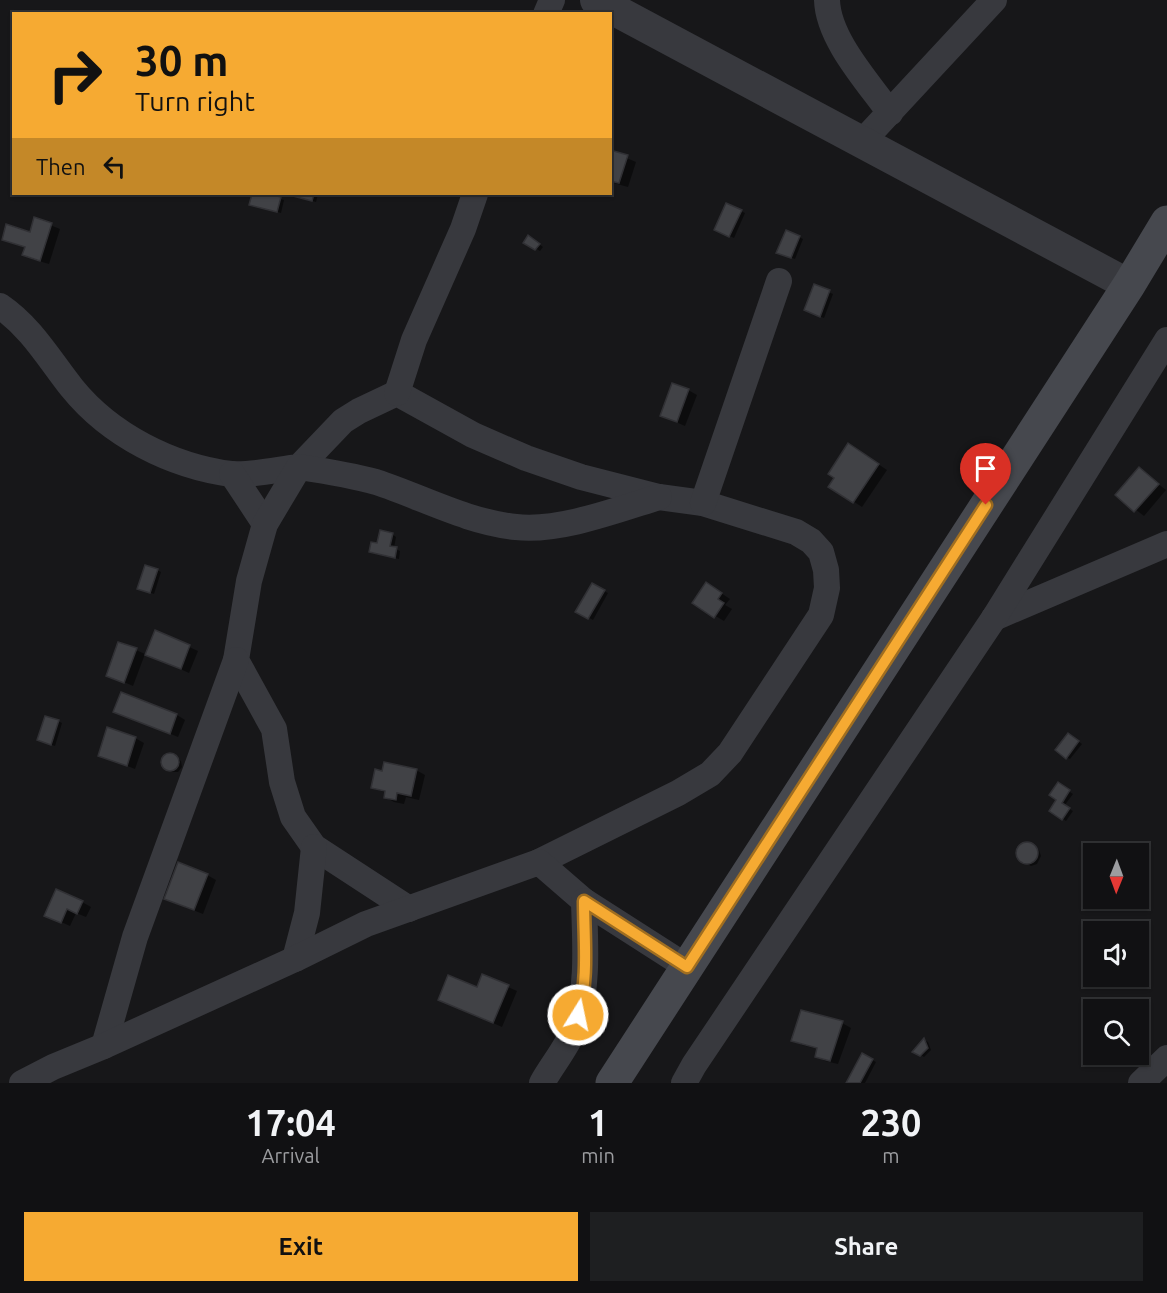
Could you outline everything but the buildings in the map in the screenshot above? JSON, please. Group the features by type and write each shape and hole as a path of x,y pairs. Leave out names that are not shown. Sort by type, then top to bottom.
{"main road":[{"path":"612,1083 1129,285 1167,222"}],"street":[{"path":"596,0 1129,285"},
{"path":"827,0 830,21 836,36 890,113"},
{"path":"862,142 994,0"},
{"path":"104,1046 135,937 236,660 249,581 265,524 299,468 343,421 397,393 414,340 463,229 475,195"},
{"path":"703,503 779,281"},
{"path":"0,306 17,318 90,409 116,431 170,458 232,474 299,468 344,474 376,483 478,520 517,528 590,518 659,497"},
{"path":"684,1083 700,1055 994,618 1167,340"},
{"path":"22,1083 366,924 540,862 678,793 710,774 730,753 821,615 827,588 826,570 821,552 811,541 796,532 703,503 659,497 581,477 526,458 473,435 397,393"},
{"path":"232,474 265,524"},
{"path":"994,618 1163,552"},
{"path":"236,660 274,729 282,782 293,817 314,847 409,909"},
{"path":"294,959 307,913 312,883 314,847"},
{"path":"540,862 584,901 687,967"},
{"path":"542,1083 575,1029 582,1002 585,968 584,901"},
{"path":"1141,1083 1167,1058"}],"route":[{"path":"578,1015 582,1002 585,968 584,901 687,967 986,505"}]}
